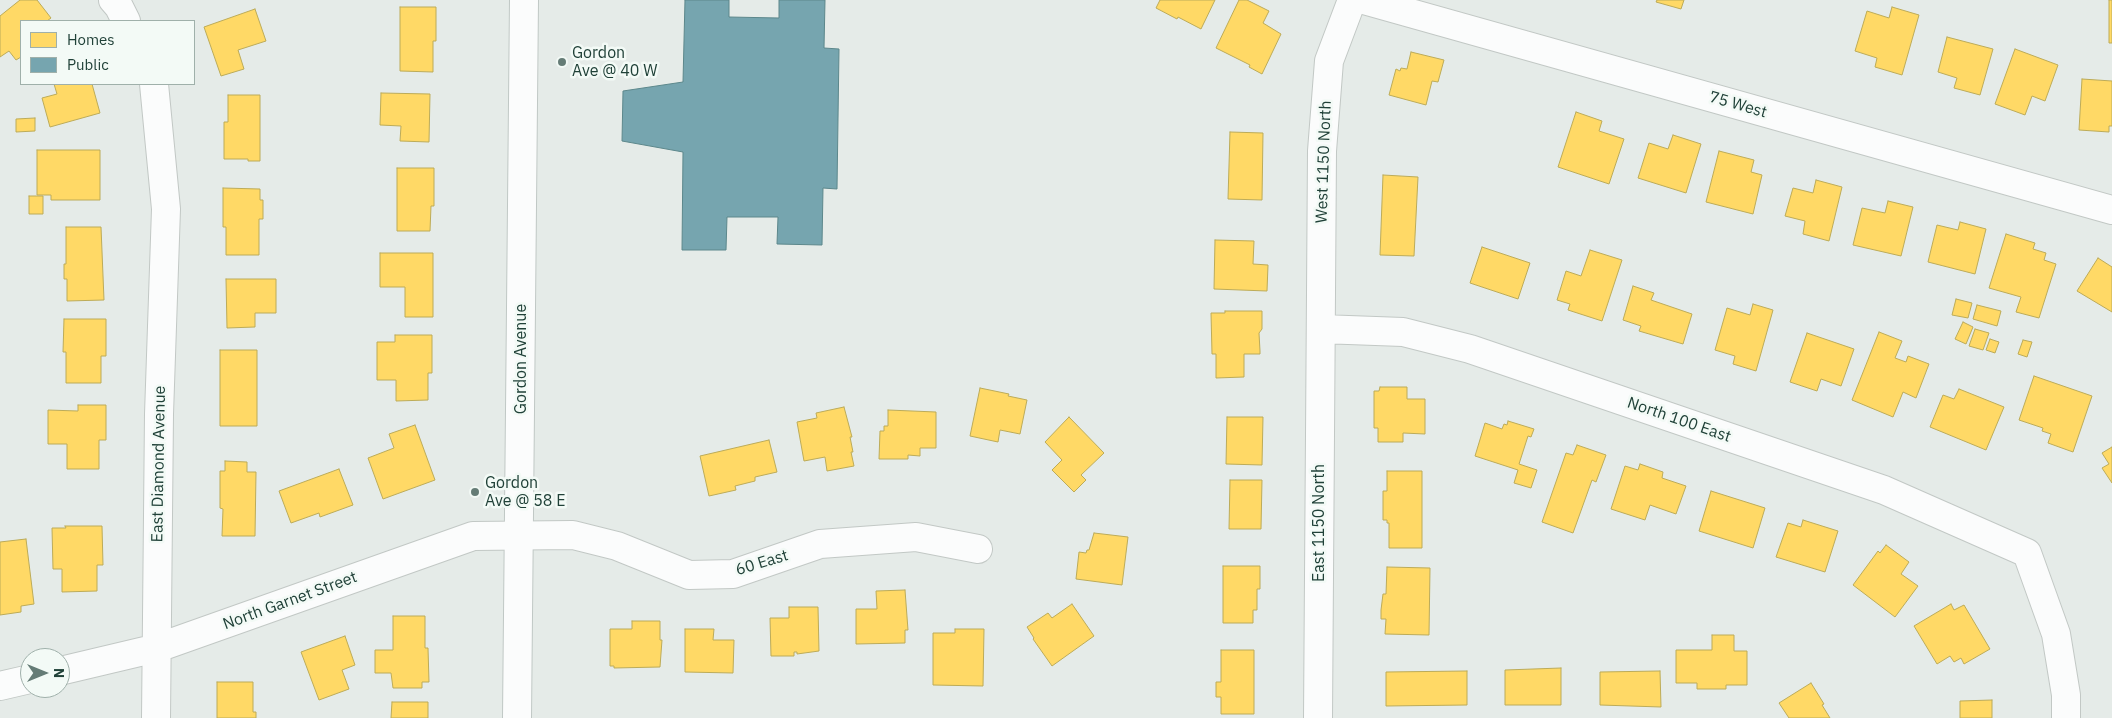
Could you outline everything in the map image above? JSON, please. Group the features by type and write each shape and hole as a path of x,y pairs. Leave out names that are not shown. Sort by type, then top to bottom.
{"street":[{"path":"113,0 126,20"},
{"name":"Gordon Avenue","path":"517,718 524,0"},
{"name":"West 1150 North","path":"1321,329 1322,151 1329,61 1352,0"},
{"name":"75 West","path":"1364,0 2112,210"},
{"name":"East Diamond Avenue","path":"154,85 166,209 159,414 156,718"},
{"name":"North 100 East","path":"1321,329 1403,332 1470,348 1884,490 2027,553 2056,634 2066,695 2066,718"},
{"name":"East 1150 North","path":"1318,718 1321,329"},
{"name":"60 East","path":"519,534 573,535 617,546 689,575 733,574 820,544 916,537 978,549"},
{"name":"North Garnet Street","path":"70,670 157,648 473,536 519,534"},
{"path":"0,686 20,681"}],"building: Homes":[{"path":"20,0 37,0 51,18 48,20 20,20 20,58 16,60 9,51 0,57 0,16"},
{"path":"1160,0 1215,0 1201,29 1156,8"},
{"path":"1239,0 1247,0 1269,11 1263,23 1281,34 1262,74 1249,67 1250,65 1216,48"},
{"path":"1657,0 1684,0 1681,9 1656,2"},
{"path":"2109,0 2112,0 2112,43 2109,43"},
{"path":"400,7 436,7 436,41 433,41 433,72 400,71"},
{"path":"1892,7 1919,15 1902,75 1875,67 1877,58 1855,51 1867,11 1889,18"},
{"path":"255,9 266,41 238,50 244,69 221,76 204,27"},
{"path":"1947,37 1993,49 1980,95 1954,88 1957,78 1938,72"},
{"path":"2015,49 2058,65 2045,101 2032,96 2025,115 1995,104"},
{"path":"1411,52 1444,60 1438,82 1432,81 1426,105 1389,95 1396,69 1400,71 1401,68 1407,69"},
{"path":"2082,79 2112,81 2112,126 2109,126 2109,132 2079,130"},
{"path":"54,85 92,85 100,113 50,127 42,98 57,94"},
{"path":"381,93 430,94 429,142 400,141 401,126 380,125"},
{"path":"228,95 260,95 260,161 224,159 224,122 228,122"},
{"path":"1576,112 1602,121 1599,131 1624,139 1609,184 1558,167"},
{"path":"35,118 35,131 16,132 16,119"},
{"path":"1230,132 1263,133 1262,200 1228,199"},
{"path":"1673,135 1701,144 1686,193 1638,178 1649,143 1668,149"},
{"path":"37,150 100,150 100,200 51,200 51,195 37,195"},
{"path":"1719,151 1754,160 1751,172 1762,175 1753,214 1706,202"},
{"path":"397,168 434,168 434,206 431,206 430,231 397,231"},
{"path":"1383,175 1418,177 1414,256 1380,255"},
{"path":"1816,180 1842,187 1829,241 1803,234 1805,221 1785,216 1793,188 1813,193"},
{"path":"223,188 260,189 260,200 263,200 263,219 259,219 259,255 226,255 226,227 223,227"},
{"path":"29,196 43,196 43,214 29,214"},
{"path":"1888,201 1913,207 1901,256 1853,245 1862,208 1885,213"},
{"path":"1960,222 1986,229 1975,274 1928,262 1937,225 1958,230"},
{"path":"66,227 101,227 104,300 67,301 67,279 64,279"},
{"path":"2006,234 2035,243 2033,249 2046,253 2044,260 2056,264 2039,318 2016,312 2021,297 1989,288"},
{"path":"1215,240 1254,241 1253,264 1268,265 1267,291 1214,289"},
{"path":"1482,247 1530,263 1518,299 1470,283"},
{"path":"1590,250 1622,260 1602,321 1568,310 1570,304 1557,300 1566,271 1581,276"},
{"path":"380,253 433,253 433,317 405,317 405,287 380,287"},
{"path":"2098,258 2112,267 2112,312 2077,291"},
{"path":"226,279 276,279 276,313 255,313 255,327 227,328"},
{"path":"1633,286 1654,293 1651,300 1692,314 1683,344 1639,331 1641,326 1623,320"},
{"path":"1956,299 1972,303 1968,318 1952,315"},
{"path":"1753,304 1773,310 1756,371 1733,364 1735,356 1715,350 1727,308 1750,315"},
{"path":"1977,305 2001,311 1997,326 1973,319"},
{"path":"1225,311 1262,311 1262,329 1259,333 1260,354 1244,354 1244,377 1216,378 1216,354 1212,354 1211,313 1225,313"},
{"path":"64,319 106,319 106,356 101,356 101,383 66,383 66,352 63,352"},
{"path":"1963,322 1973,327 1966,344 1955,339"},
{"path":"1975,329 1989,333 1983,350 1969,346"},
{"path":"1879,332 1902,341 1895,358 1906,362 1908,356 1929,364 1916,398 1903,392 1893,417 1852,400"},
{"path":"1807,333 1854,349 1841,386 1821,379 1817,391 1790,382"},
{"path":"395,335 432,335 432,373 428,373 428,400 396,401 396,380 377,380 377,342 395,342"},
{"path":"1990,339 1999,342 1995,353 1986,350"},
{"path":"2023,340 2032,342 2027,357 2018,354"},
{"path":"220,350 257,350 257,426 220,426"},
{"path":"2034,376 2092,396 2073,452 2048,443 2051,434 2042,431 2043,428 2019,420"},
{"path":"1380,387 1407,387 1407,399 1425,399 1425,434 1403,433 1403,442 1378,442 1378,428 1374,428 1374,391 1379,391"},
{"path":"980,388 1027,400 1020,434 1000,430 998,442 970,436"},
{"path":"1959,389 2004,407 1986,450 1930,427 1943,395 1954,399"},
{"path":"78,405 106,405 106,440 99,440 99,469 67,469 67,444 48,444 48,410 78,411"},
{"path":"844,407 852,437 850,437 853,452 851,452 854,466 827,471 825,457 804,461 797,422 817,418 816,413"},
{"path":"888,410 936,412 936,448 920,448 920,456 908,455 908,459 879,459 880,431 884,431 884,426 888,426"},
{"path":"1069,417 1104,453 1081,475 1086,480 1074,492 1052,470 1062,460 1045,442"},
{"path":"1227,417 1263,417 1262,465 1226,464"},
{"path":"1508,421 1534,429 1531,437 1528,436 1519,464 1537,470 1531,488 1514,483 1518,470 1475,456 1485,423 1502,429 1504,424 1507,425"},
{"path":"415,425 435,480 383,499 368,458 394,448 389,434"},
{"path":"769,440 777,472 755,477 755,481 735,486 736,490 709,496 700,456"},
{"path":"1577,445 1606,455 1596,482 1592,480 1573,533 1542,522 1566,453 1573,455"},
{"path":"2112,447 2112,483 2102,468 2109,464 2102,453"},
{"path":"225,461 247,462 247,472 256,472 255,536 222,536 223,509 220,508 220,471 225,471"},
{"path":"1640,464 1663,472 1662,478 1686,486 1676,514 1650,505 1645,520 1611,509 1625,466 1638,470"},
{"path":"339,469 353,505 320,517 319,513 291,523 279,491"},
{"path":"1387,471 1422,471 1422,548 1389,548 1389,523 1387,523 1387,520 1383,520 1383,491 1387,491"},
{"path":"1230,480 1262,480 1261,529 1229,529"},
{"path":"1711,491 1765,508 1753,548 1699,531"},
{"path":"1803,520 1838,531 1825,572 1776,557 1788,523 1801,527"},
{"path":"65,526 102,526 103,565 97,565 97,591 62,592 62,569 53,569 52,528 66,528"},
{"path":"1094,533 1128,537 1122,585 1076,579 1079,552 1086,553 1089,550"},
{"path":"26,539 34,604 21,606 21,612 0,615 0,542"},
{"path":"1886,545 1909,562 1901,574 1918,586 1895,617 1853,585 1878,551 1880,553"},
{"path":"1223,566 1260,566 1260,589 1257,589 1257,610 1253,610 1253,623 1223,623"},
{"path":"1387,567 1430,568 1429,635 1385,634 1386,619 1381,619 1381,610 1383,594 1386,594"},
{"path":"905,590 908,630 905,630 905,643 856,644 856,609 877,609 876,591"},
{"path":"1072,604 1094,636 1052,666 1027,627 1048,613 1052,618"},
{"path":"1951,604 1954,610 1964,605 1990,649 1964,664 1961,658 1954,662 1950,656 1937,664 1914,626"},
{"path":"789,607 818,607 819,651 797,654 797,652 794,652 794,656 771,656 770,618 789,618"},
{"path":"393,616 425,616 425,648 428,648 429,682 422,682 422,688 393,688 391,673 375,673 375,650 393,650"},
{"path":"632,621 660,621 660,640 662,640 660,667 614,668 614,666 610,666 610,629 632,629"},
{"path":"685,629 714,629 713,640 734,640 733,673 685,672"},
{"path":"955,629 984,629 983,686 933,685 933,633 955,633"},
{"path":"1712,635 1734,635 1734,651 1747,651 1747,685 1726,685 1726,689 1697,689 1697,683 1676,683 1676,650 1712,650"},
{"path":"345,636 355,665 342,670 349,689 319,700 301,652"},
{"path":"1221,650 1254,650 1254,714 1221,714 1221,697 1216,697 1216,682 1221,682"},
{"path":"1561,668 1561,705 1505,705 1505,670"},
{"path":"1467,671 1467,705 1386,706 1386,672"},
{"path":"1660,671 1661,707 1600,705 1600,672"},
{"path":"217,682 253,682 253,712 256,712 256,718 217,718"},
{"path":"1811,683 1830,718 1789,718 1779,703"},
{"path":"1992,700 1992,718 1960,718 1960,701"},
{"path":"392,702 428,702 428,718 391,718"}],"building: Public":[{"path":"685,0 729,0 729,17 779,18 779,0 825,0 824,48 839,49 837,189 823,188 822,245 777,244 778,217 727,217 726,250 682,250 683,152 622,141 623,91 683,82"}],"place":[{"name":"Gordon Ave @ 40 W","path":"562,62"},
{"name":"Gordon Ave @ 58 E","path":"475,492"}]}
